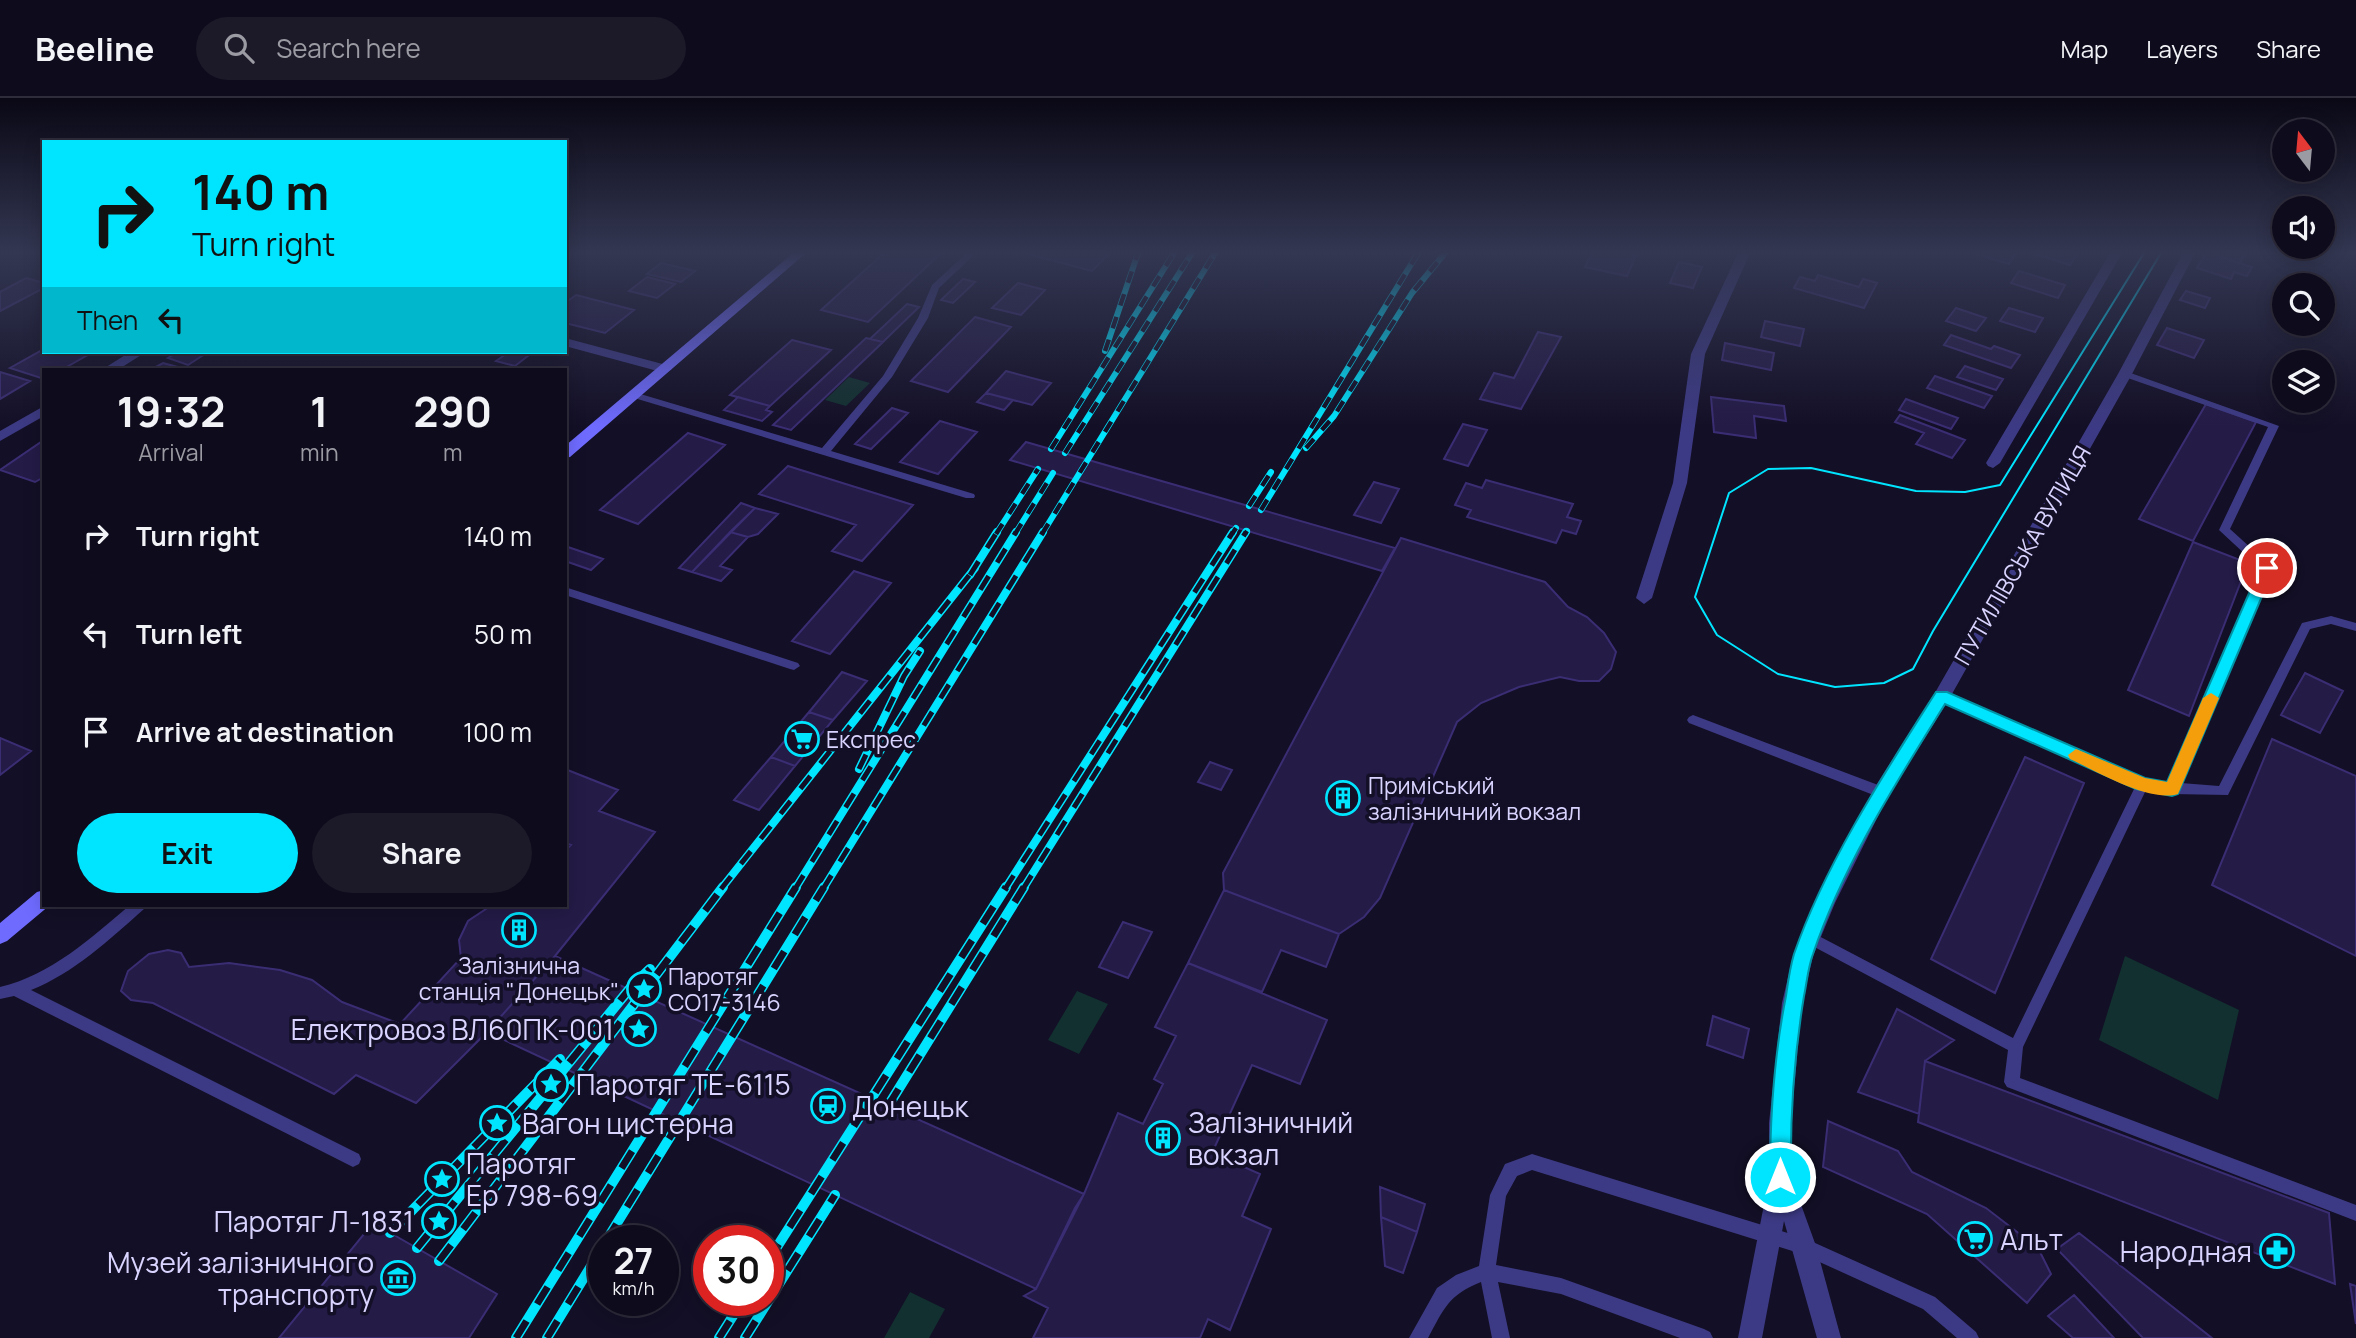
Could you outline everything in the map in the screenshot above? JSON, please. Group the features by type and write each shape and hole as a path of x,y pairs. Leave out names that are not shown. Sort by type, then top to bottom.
{"main road":[{"path":"567,452 733,311"},
{"path":"0,935 42,900"}],"street":[{"path":"1644,598 1680,482 1698,354 1718,311"},
{"path":"1993,463 2082,311"},
{"name":"ПУТИЛІВСЬКА ВУЛИЦЯ","path":"1829,1338 1804,1246 1780,1177 1780,1123 1792,1003 1802,956 1825,902 1881,792 1942,696 2158,311"},
{"path":"567,343 665,369"},
{"path":"112,368 136,354"},
{"path":"0,438 42,411"},
{"path":"1750,1338 1780,1177"}],"lane":[{"path":"825,451 887,377 926,311"},
{"path":"2125,374 2274,426 2224,530 2267,568 2172,789"},
{"path":"634,395 970,496"},
{"path":"567,592 794,666"},
{"path":"1942,696 2142,785 2223,791 2306,626 2331,620 2356,627"},
{"path":"1693,720 1881,792"},
{"path":"2142,785 2016,1048 2012,1082 2356,1213"},
{"path":"0,993 18,991 88,950 137,907"},
{"path":"1810,938 2016,1048"},
{"path":"18,991 353,1159"},
{"path":"1501,1338 1487,1271 1498,1195 1511,1170 1532,1162 1804,1246 1929,1303 1970,1338"},
{"path":"1418,1338 1443,1294 1462,1281 1487,1271 1561,1286 1704,1338"}],"green space":[{"path":"849,377 870,383 846,406 825,400"},
{"path":"2125,956 2239,1010 2218,1100 2099,1040"},
{"path":"1077,991 1108,1004 1079,1054 1048,1040"},
{"path":"910,1292 945,1309 929,1338 884,1338"}],"building":[{"path":"567,311 633,311 605,333 567,324"},
{"path":"824,311 880,311 868,322"},
{"path":"900,311 915,311 883,342 870,339"},
{"path":"1004,311 1025,311 1021,315"},
{"path":"1954,311 1965,311 1986,318 1976,331 1946,321"},
{"path":"2007,311 2019,311 2043,318 2035,332 2000,321"},
{"path":"975,317 1011,327 948,392 911,381"},
{"path":"1765,321 1804,329 1800,346 1761,337"},
{"path":"2167,328 2204,340 2194,358 2157,345"},
{"path":"1538,332 1561,337 1521,409 1480,399 1494,373 1514,378"},
{"path":"1951,335 1991,349 1994,346 2020,355 2011,368 1944,345"},
{"path":"866,338 883,342 791,430 773,425"},
{"path":"792,340 831,350 770,406 730,395"},
{"path":"1725,343 1774,353 1771,370 1722,360"},
{"path":"42,350 42,354 89,354 65,368 42,368 42,378 10,368"},
{"path":"175,354 205,354 188,365 168,358"},
{"path":"506,354 530,354 515,366 496,361"},
{"path":"163,363 181,368 154,368"},
{"path":"1965,366 2003,379 1996,390 1957,377"},
{"path":"1006,371 1051,383 1032,405 986,393"},
{"path":"0,372 30,381 0,399"},
{"path":"1935,376 1992,396 1984,408 1927,388"},
{"path":"986,393 1013,400 1004,410 977,402"},
{"path":"738,397 770,406 766,410 772,412 762,421 724,410"},
{"path":"1711,397 1784,406 1786,421 1754,416 1756,438 1714,432"},
{"path":"1906,399 1958,418 1951,429 1899,410"},
{"path":"2206,404 2256,422 2193,541 2139,519"},
{"path":"892,408 908,413 871,449 855,444"},
{"path":"1900,415 1965,440 1952,458 1916,444 1924,433 1895,422"},
{"path":"940,421 977,432 938,474 900,462"},
{"path":"1463,424 1487,430 1468,466 1444,459"},
{"path":"688,433 725,445 638,524 600,510"},
{"path":"42,441 42,478 35,482 0,470"},
{"path":"1026,442 1395,548 1382,571 1010,460"},
{"path":"788,466 913,505 862,561 832,551 856,525 759,494"},
{"path":"1486,480 1573,504 1567,517 1581,521 1576,534 1562,530 1556,543 1467,517 1471,510 1455,505 1466,483 1482,488"},
{"path":"1374,482 1399,489 1381,523 1354,515"},
{"path":"741,503 755,508 692,572 679,568"},
{"path":"755,508 778,514 758,534 748,537 730,532"},
{"path":"730,532 748,537 720,566 732,570 721,581 692,572"},
{"name":"Приміський залізничний вокзал","path":"1401,538 1545,582 1568,607 1587,617 1604,633 1616,652 1611,669 1599,681 1560,677 1519,687 1481,703 1457,722 1380,898 1364,917 1339,934 1224,890 1223,873"},
{"path":"2193,542 2248,563 2189,716 2128,690"},
{"path":"567,547 603,559 591,570 567,562"},
{"path":"854,571 891,583 830,654 792,641"},
{"path":"842,672 867,681 833,720 809,712"},
{"path":"2305,673 2343,691 2320,733 2281,715"},
{"name":"Експрес","path":"809,712 833,720 795,766 771,757"},
{"path":"0,738 31,751 0,775"},
{"path":"2272,739 2356,776 2356,956 2212,885"},
{"path":"771,757 795,766 759,810 734,800"},
{"path":"2025,757 2084,783 1995,993 1931,959"},
{"path":"1210,762 1232,770 1221,790 1198,782"},
{"name":"Залізнична станція \"Донецьк\"","path":"567,770 618,790 599,811 655,832 555,956 487,1032 416,1103 356,1075 334,1094 153,1003 131,1000 121,991 128,971 149,954 168,950 181,953 189,967 229,963 280,970 312,980 342,1002 400,1024 461,958 459,940 468,921 489,907 567,907 567,849 571,845 567,844"},
{"path":"1224,890 1339,934 1326,967 1281,950 1262,992 1188,963"},
{"path":"1123,922 1152,932 1128,978 1099,967"},
{"path":"555,956 1084,1194 1036,1289 487,1032"},
{"name":"Залізничний вокзал","path":"1188,963 1327,1020 1300,1084 1252,1065 1212,1153 1260,1174 1242,1216 1271,1229 1230,1330 1208,1319 1200,1338 1033,1338 1048,1308 1024,1296 1036,1289 1084,1194 1118,1113 1143,1124 1163,1084 1154,1079 1176,1036 1155,1027"},
{"path":"1897,1009 1954,1040 1925,1061 1919,1114 1858,1092"},
{"path":"1713,1016 1749,1029 1743,1058 1707,1045"},
{"path":"1925,1061 2329,1213 2335,1284 1918,1122"},
{"path":"1828,1121 1898,1151 1912,1172 1986,1208 2038,1248 2051,1274 2027,1303 1927,1214 1823,1167"},
{"path":"1380,1187 1425,1204 1417,1232 1381,1217"},
{"path":"1381,1217 1417,1232 1403,1273 1385,1266"},
{"name":"Музей залізничного транспорту","path":"373,1223 497,1294 469,1338 279,1338"},
{"path":"2079,1233 2212,1338 2143,1338 2057,1249"},
{"path":"2350,1284 2356,1286 2356,1324"},
{"path":"2074,1295 2114,1338 2073,1338 2048,1316"}],"tram line":[{"path":"2108,311 2000,485 1965,492 1916,491 1811,468 1768,469 1729,493 1695,597 1717,635 1778,674 1835,687 1884,683 1913,669 1933,631 2126,311"}],"railway":[{"path":"1105,351 1119,311"},
{"path":"1051,449 1138,311"},
{"path":"1065,453 1155,311"},
{"path":"1042,534 1179,311"},
{"path":"1261,510 1383,311"},
{"path":"1306,448 1334,416 1401,311"},
{"path":"996,534 1038,469"},
{"path":"1249,506 1271,472"},
{"path":"1015,534 1053,473"},
{"path":"1232,534 1236,528"},
{"path":"972,572 997,532"},
{"path":"795,889 1016,532"},
{"path":"823,889 1043,532"},
{"path":"1005,889 1233,532"},
{"path":"1023,889 1246,532"},
{"path":"972,572 975,568"},
{"path":"721,889 972,572"},
{"path":"859,769 904,676 920,651"},
{"path":"439,1261 723,887"},
{"path":"516,1338 796,887"},
{"path":"616,1225 824,887"},
{"path":"784,1236 1006,887"},
{"path":"888,1106 1024,887"},
{"path":"417,1248 632,986 650,969"},
{"path":"390,1233 560,1059"},
{"path":"745,1338 835,1195"},
{"path":"547,1338 588,1271"},
{"path":"719,1338 733,1316"}],"slow traffic":[{"path":"2076,755 2142,785 2172,789 2211,698"}],"place":[{"name":"Експрес","path":"802,739"},
{"name":"Приміський залізничний вокзал","path":"1343,798"},
{"name":"Залізнична станція \"Донецьк\"","path":"519,930"},
{"name":"Паротяг СО17-3146","path":"644,989"},
{"name":"Електровоз ВЛ60ПК-001","path":"639,1029"},
{"name":"Паротяг ТЕ-6115","path":"551,1084"},
{"name":"Донецьк","path":"828,1106"},
{"name":"Вагон цистерна","path":"497,1123"},
{"name":"Залізничний вокзал","path":"1163,1138"},
{"name":"Паротяг Ер 798-69","path":"442,1179"},
{"name":"Паротяг Л-1831","path":"439,1221"},
{"name":"Альт","path":"1975,1239"},
{"name":"Народная","path":"2277,1251"},
{"name":"Музей залізничного транспорту","path":"398,1278"}],"route":[{"path":"1780,1177 1780,1123 1789,1027 1802,956 1825,902 1881,792 1942,696 2142,785 2172,789 2267,568"}]}
